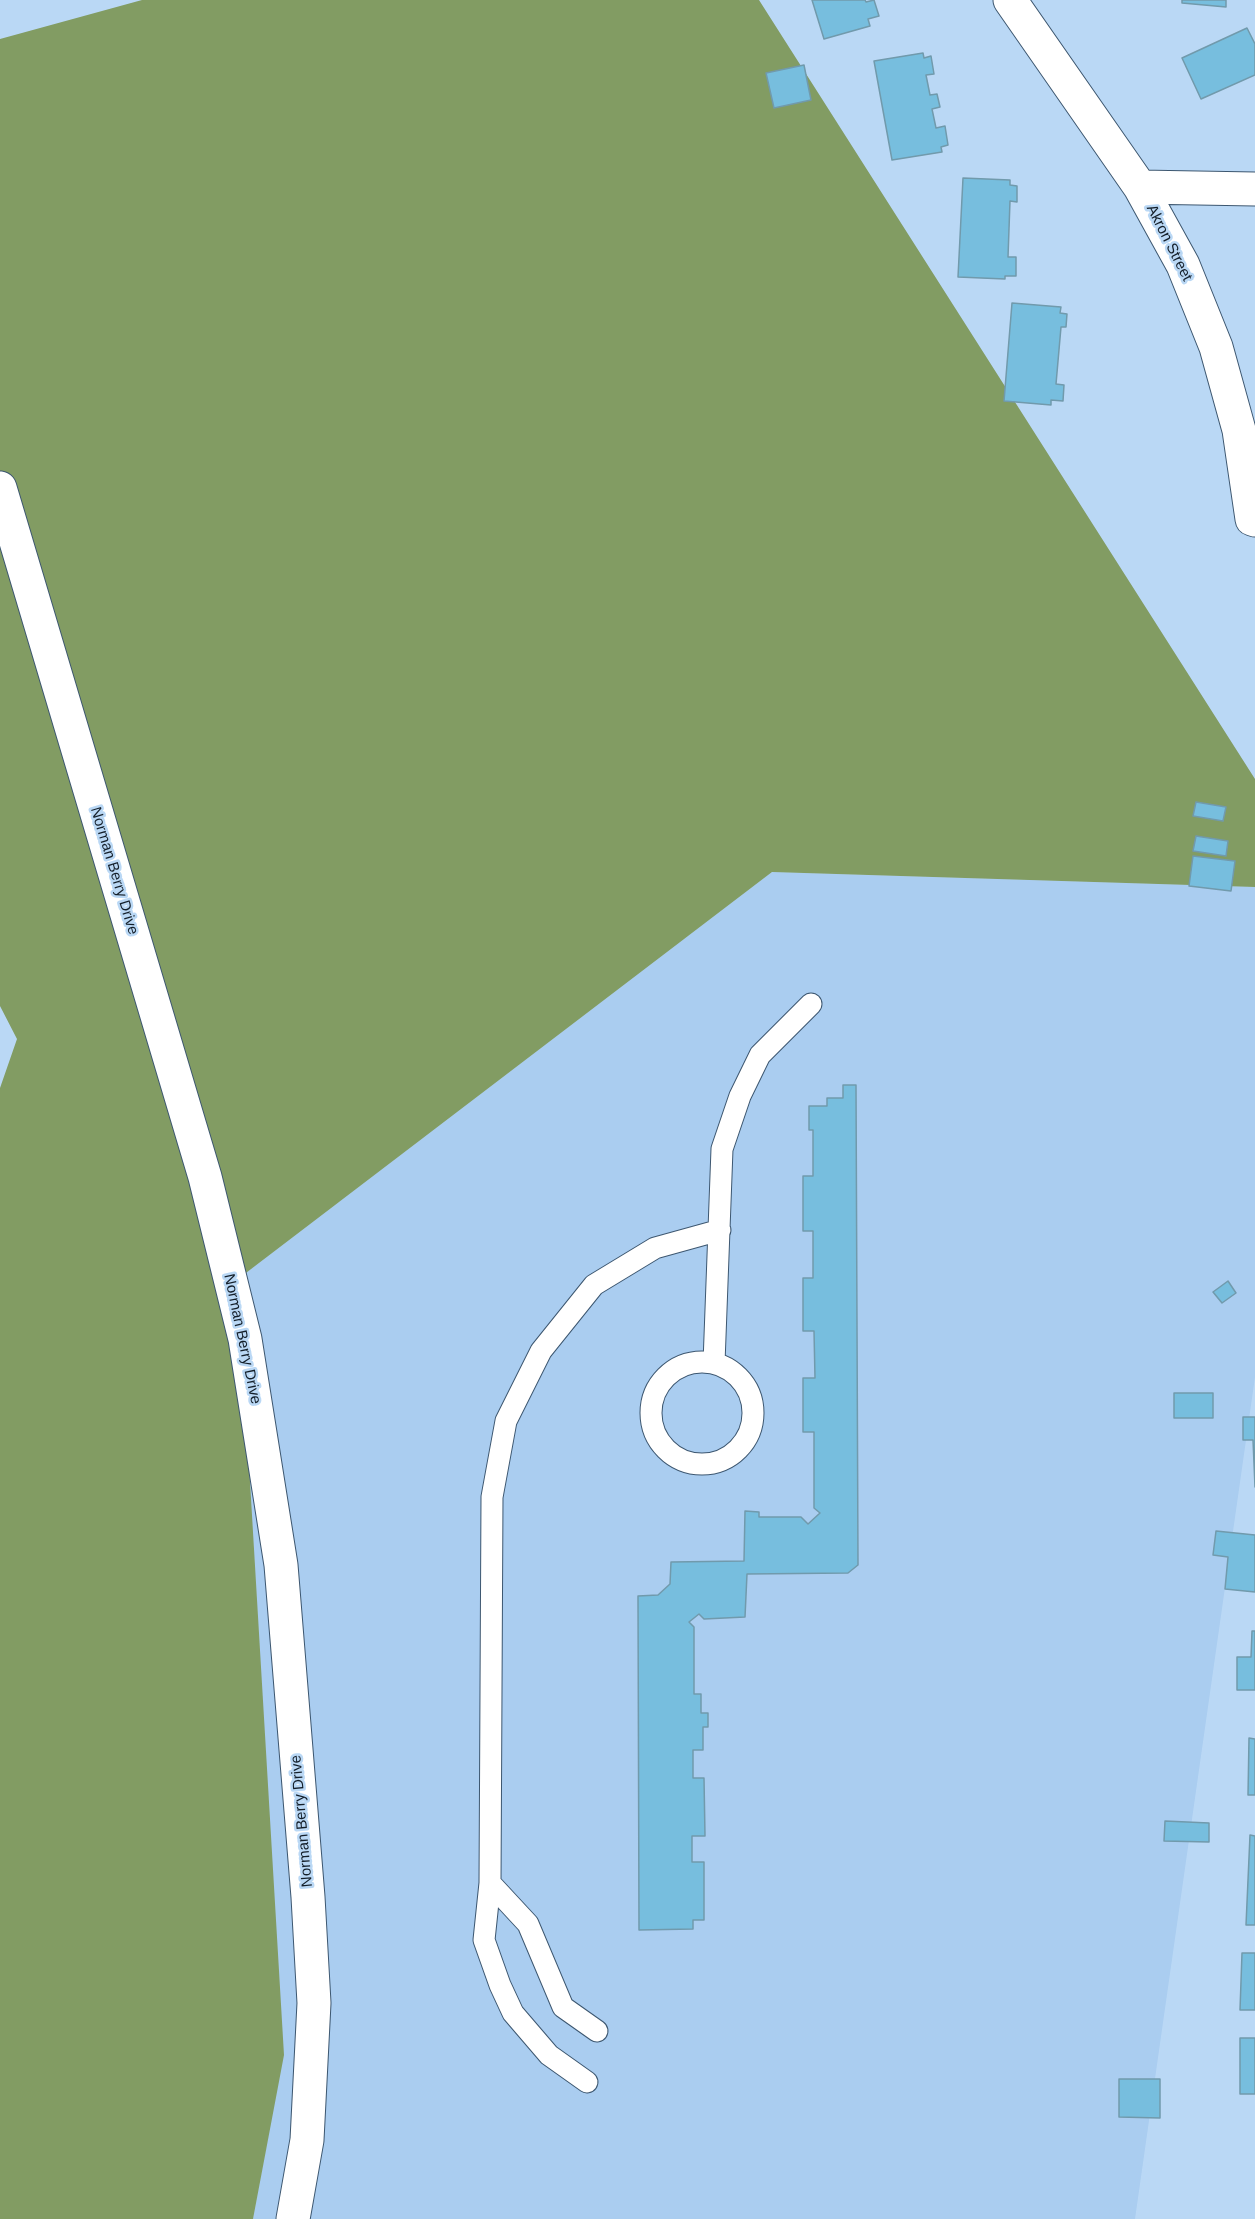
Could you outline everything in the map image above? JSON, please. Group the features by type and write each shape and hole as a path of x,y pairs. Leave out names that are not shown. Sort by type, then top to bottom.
{"main road":[{"name":"Akron Street","path":"1010,0 1140,187 1183,265 1216,347 1239,430 1254,519"},
{"path":"1140,187 1255,189"},
{"name":"Norman Berry Drive","path":"0,488 205,1177 247,1351 281,1565 308,1897 314,2003 307,2140 293,2219"}],"lane":[{"path":"714,1363 722,1149 740,1096 760,1055 811,1004"},
{"path":"587,2082 549,2055 513,2013 484,1940 490,1883 492,1497 506,1420 541,1350 594,1286 655,1248 720,1230"},
{"path":"693,1362 714,1363 732,1371 745,1386 753,1405 752,1425 743,1443 729,1457 710,1463 690,1463 672,1455 658,1440 650,1421 651,1401 660,1383 675,1369 693,1362"},
{"path":"490,1883 528,1924 563,2007 597,2031"}],"shaded area":[{"path":"772,872 1255,887 1255,1377 1135,2219 253,2219 283,2055 238,1279"}],"green space":[{"path":"142,0 759,0 1255,779 1255,887 772,872 238,1279 284,2055 253,2219 0,2219 0,1088 17,1039 0,1006 0,39"}],"building":[{"path":"812,0 865,0 866,2 874,0 879,16 868,19 870,26 824,39"},
{"path":"1182,0 1226,0 1226,7 1182,3"},
{"path":"1247,28 1255,44 1255,75 1201,99 1182,58"},
{"path":"923,53 924,58 931,56 934,74 926,75 930,95 937,94 940,107 932,109 936,128 945,126 948,145 941,147 942,152 892,160 874,61"},
{"path":"804,65 811,100 774,108 766,73"},
{"path":"963,178 1010,180 1010,185 1017,186 1017,202 1010,201 1008,257 1016,257 1016,276 1005,276 1005,279 958,277"},
{"path":"1012,303 1061,307 1060,313 1067,314 1066,327 1061,327 1056,384 1064,385 1063,401 1051,400 1051,405 1004,401"},
{"path":"1196,802 1226,807 1223,821 1193,816"},
{"path":"1196,836 1228,841 1226,856 1193,851"},
{"path":"1193,856 1235,861 1231,891 1189,886"},
{"path":"843,1085 856,1085 858,1565 848,1573 747,1574 745,1617 704,1619 699,1614 689,1622 694,1627 694,1694 701,1694 701,1713 708,1713 708,1727 703,1727 703,1750 693,1750 693,1778 704,1778 705,1836 692,1836 692,1862 704,1862 704,1920 693,1920 693,1929 639,1930 638,1596 658,1595 670,1584 671,1562 744,1561 745,1511 759,1512 759,1517 801,1517 808,1524 820,1513 814,1508 814,1432 803,1432 803,1378 815,1378 814,1331 803,1331 803,1278 813,1278 813,1231 803,1231 803,1176 813,1176 813,1130 809,1130 809,1106 827,1106 827,1098 843,1098"},
{"path":"1228,1281 1236,1293 1222,1303 1213,1292"},
{"path":"1174,1393 1213,1393 1213,1418 1174,1418"},
{"path":"1243,1417 1255,1417 1255,1487 1253,1440 1243,1440"},
{"path":"1216,1531 1255,1535 1255,1592 1225,1589 1228,1557 1213,1555"},
{"path":"1252,1631 1255,1631 1255,1690 1237,1690 1237,1657 1251,1657"},
{"path":"1249,1738 1255,1739 1255,1795 1248,1795"},
{"path":"1165,1821 1209,1823 1209,1842 1164,1841"},
{"path":"1250,1835 1255,1836 1255,1925 1246,1925"},
{"path":"1242,1953 1255,1953 1255,2010 1240,2010"},
{"path":"1240,2038 1255,2038 1255,2094 1240,2094"},
{"path":"1119,2079 1160,2079 1160,2118 1119,2117"}]}
